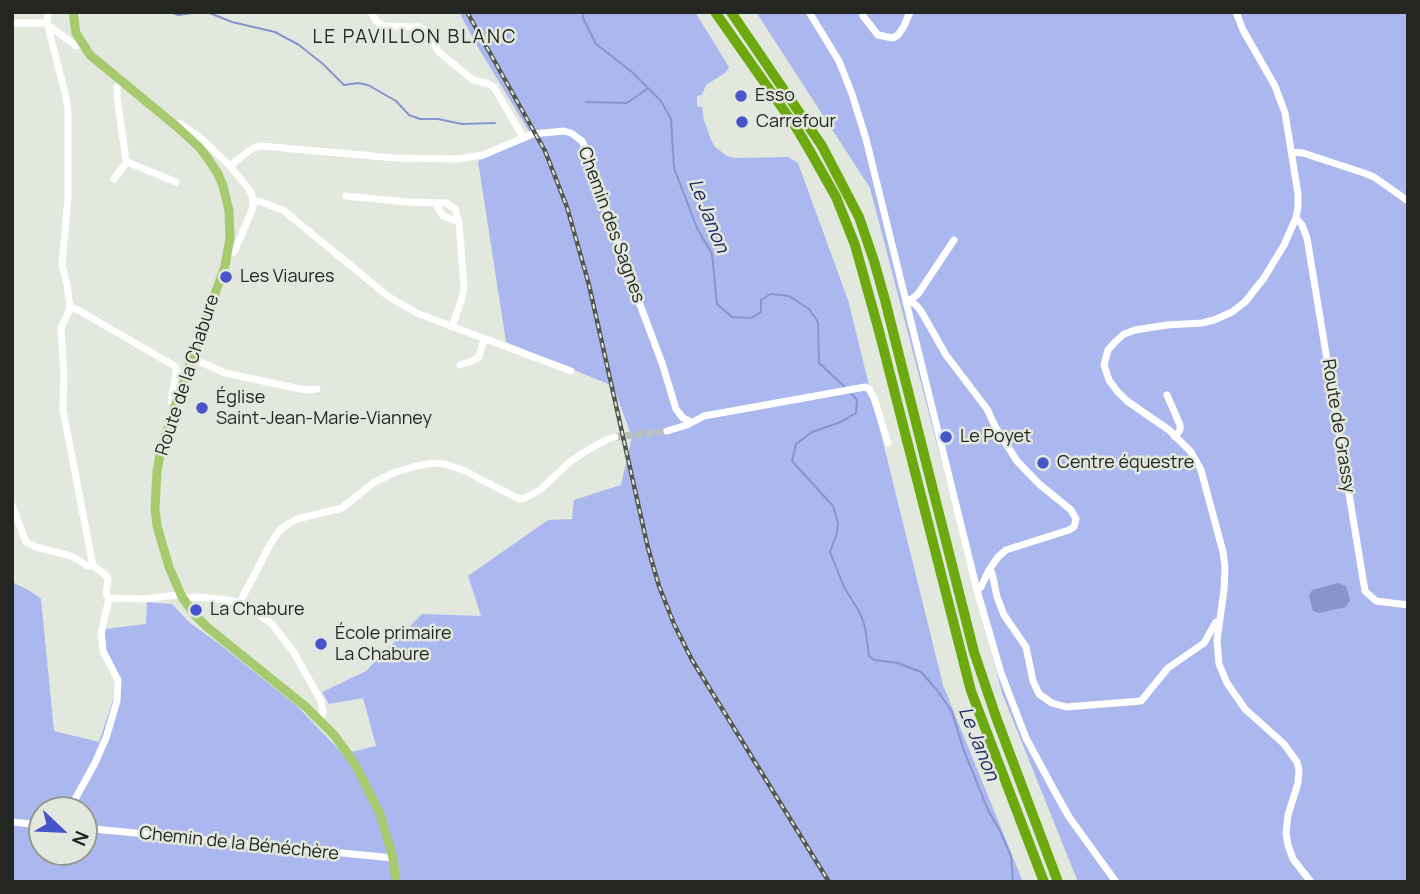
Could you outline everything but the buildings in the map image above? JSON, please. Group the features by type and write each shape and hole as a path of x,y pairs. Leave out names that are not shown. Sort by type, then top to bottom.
{"highway":[{"path":"715,12 797,129 836,197 855,245 971,691 1044,882"},
{"path":"731,12 822,146 859,217 879,276 974,652 1058,882"}],"main road":[{"path":"74,12 76,33 82,44"},
{"name":"Route de la Chabure","path":"82,44 99,63 199,147 218,174 229,209 230,238 225,266 161,449 155,508 164,552 182,597 195,615 319,720 345,750 380,814 393,858 396,882"}],"street":[{"path":"48,12 47,23 66,97 69,136 68,197 62,265 70,308 61,328 63,410 93,566"},
{"path":"371,12 383,26 419,27 425,30 439,52 473,80 494,87 523,137"},
{"path":"809,12 839,61 866,139 977,590 1001,673 1027,738 1054,790 1069,817 1116,882"},
{"path":"863,16 878,35 893,38 904,26 909,12"},
{"path":"1236,12 1281,99 1298,194 1296,218 1284,246 1245,302 1232,312 1214,320 1157,326 1124,334 1108,350 1105,371 1116,391 1175,437 1191,452 1201,470 1223,552 1225,578 1217,640 1218,656 1227,684 1245,709 1289,749 1298,765 1298,783 1288,815 1286,837 1293,859 1311,882"},
{"path":"12,23 47,23 76,46 82,44"},
{"path":"121,81 117,87 117,97 127,162 176,181"},
{"path":"176,126 179,123 202,139 248,188 253,201 250,215 235,250 227,253"},
{"name":"Chemin des Sagnes","path":"230,166 245,153 261,146 395,158 457,159 483,155 532,134 564,131 571,133 578,137 588,154 676,409 683,418 691,422"},
{"path":"1292,152 1303,153 1374,177 1408,201"},
{"path":"114,179 127,162"},
{"path":"346,196 446,203 455,209 459,222 464,292 452,327"},
{"path":"253,201 283,210 389,297 421,315 571,371"},
{"path":"435,203 443,216 459,222"},
{"name":"Route de Grassy","path":"1296,218 1307,238 1365,591 1376,601 1408,605"},
{"path":"908,301 922,288 954,240"},
{"path":"908,301 919,307 946,355 987,409 1017,461 1038,483 1071,510 1076,519 1074,527 1069,530 1006,550 998,557 977,590"},
{"path":"70,308 78,310 173,365 176,374 172,401 176,403"},
{"path":"460,365 479,357 484,339"},
{"path":"192,358 225,373 305,390 317,389"},
{"path":"667,431 712,414 865,387 872,393 888,443"},
{"path":"1167,395 1181,425 1175,437"},
{"path":"240,602 271,543 288,523 342,508 373,483 393,472 433,463 445,464 523,499 540,490 583,453 615,437"},
{"path":"12,505 26,542 71,556 93,566 108,579 106,594 109,598 101,634 105,655 118,680 117,701 106,738 77,796"},
{"path":"989,570 1004,615 1026,647 1035,688 1047,700 1059,706 1141,701 1168,668 1204,643 1216,622 1220,621"},
{"path":"109,598 134,600 176,595 240,602 278,631 293,651 323,706 319,720"},
{"name":"Chemin de la Bénéchère","path":"98,829 393,858"}],"shaded area":[{"path":"459,12 695,12 729,67 725,73 706,85 702,95 697,96 697,106 702,107 704,120 715,147 734,158 788,157 798,163 848,300 943,685 1023,882 12,882 12,582 41,599 54,731 99,742 115,694 114,675 106,650 105,629 146,624 147,602 172,604 190,623 297,706 343,754 376,746 363,698 329,704 322,692 366,671 422,614 481,616 468,576 548,520 572,519 574,500 621,485 632,437 613,386 506,342 478,161 533,138"},
{"path":"756,12 1408,12 1408,882 1078,882 1002,693 870,188"},
{"path":"1338,583 1346,586 1350,600 1346,607 1319,613 1313,611 1309,596 1312,590"}],"waterway":[{"path":"171,12 178,15 199,12"},
{"path":"207,12 232,22 275,32 299,45 344,85 368,85 396,101 409,115 420,119 438,119 462,124 495,123"},
{"name":"Le Janon","path":"583,12 583,18 596,44 632,72 661,101 671,119 674,168 697,228 712,254 717,304 732,317 751,318 761,312 761,300 771,294 789,296 809,309 818,322 819,363 846,388"},
{"path":"586,102 627,103 647,89"},
{"name":"Le Janon","path":"850,392 857,400 856,413 841,422 812,432 796,444 792,461 833,506 838,523 830,552 844,587 860,613 869,656 874,660 898,663 921,672 952,712 988,810 1011,856 1013,882"}],"tunnel":[{"path":"615,437 667,431"}],"railway":[{"path":"467,12 545,151 567,207 589,285 648,548 674,624 692,660 829,882"}],"place":[{"name":"Esso","path":"741,96"},
{"name":"Carrefour","path":"742,122"},
{"name":"Les Viaures","path":"226,277"},
{"name":"Église Saint-Jean-Marie-Vianney","path":"202,408"},
{"name":"Le Poyet","path":"946,437"},
{"name":"Centre équestre","path":"1043,463"},
{"name":"La Chabure","path":"196,610"},
{"name":"École primaire La Chabure","path":"321,644"}],"district":[{"name":"LE PAVILLON BLANC","path":"415,38"}]}
